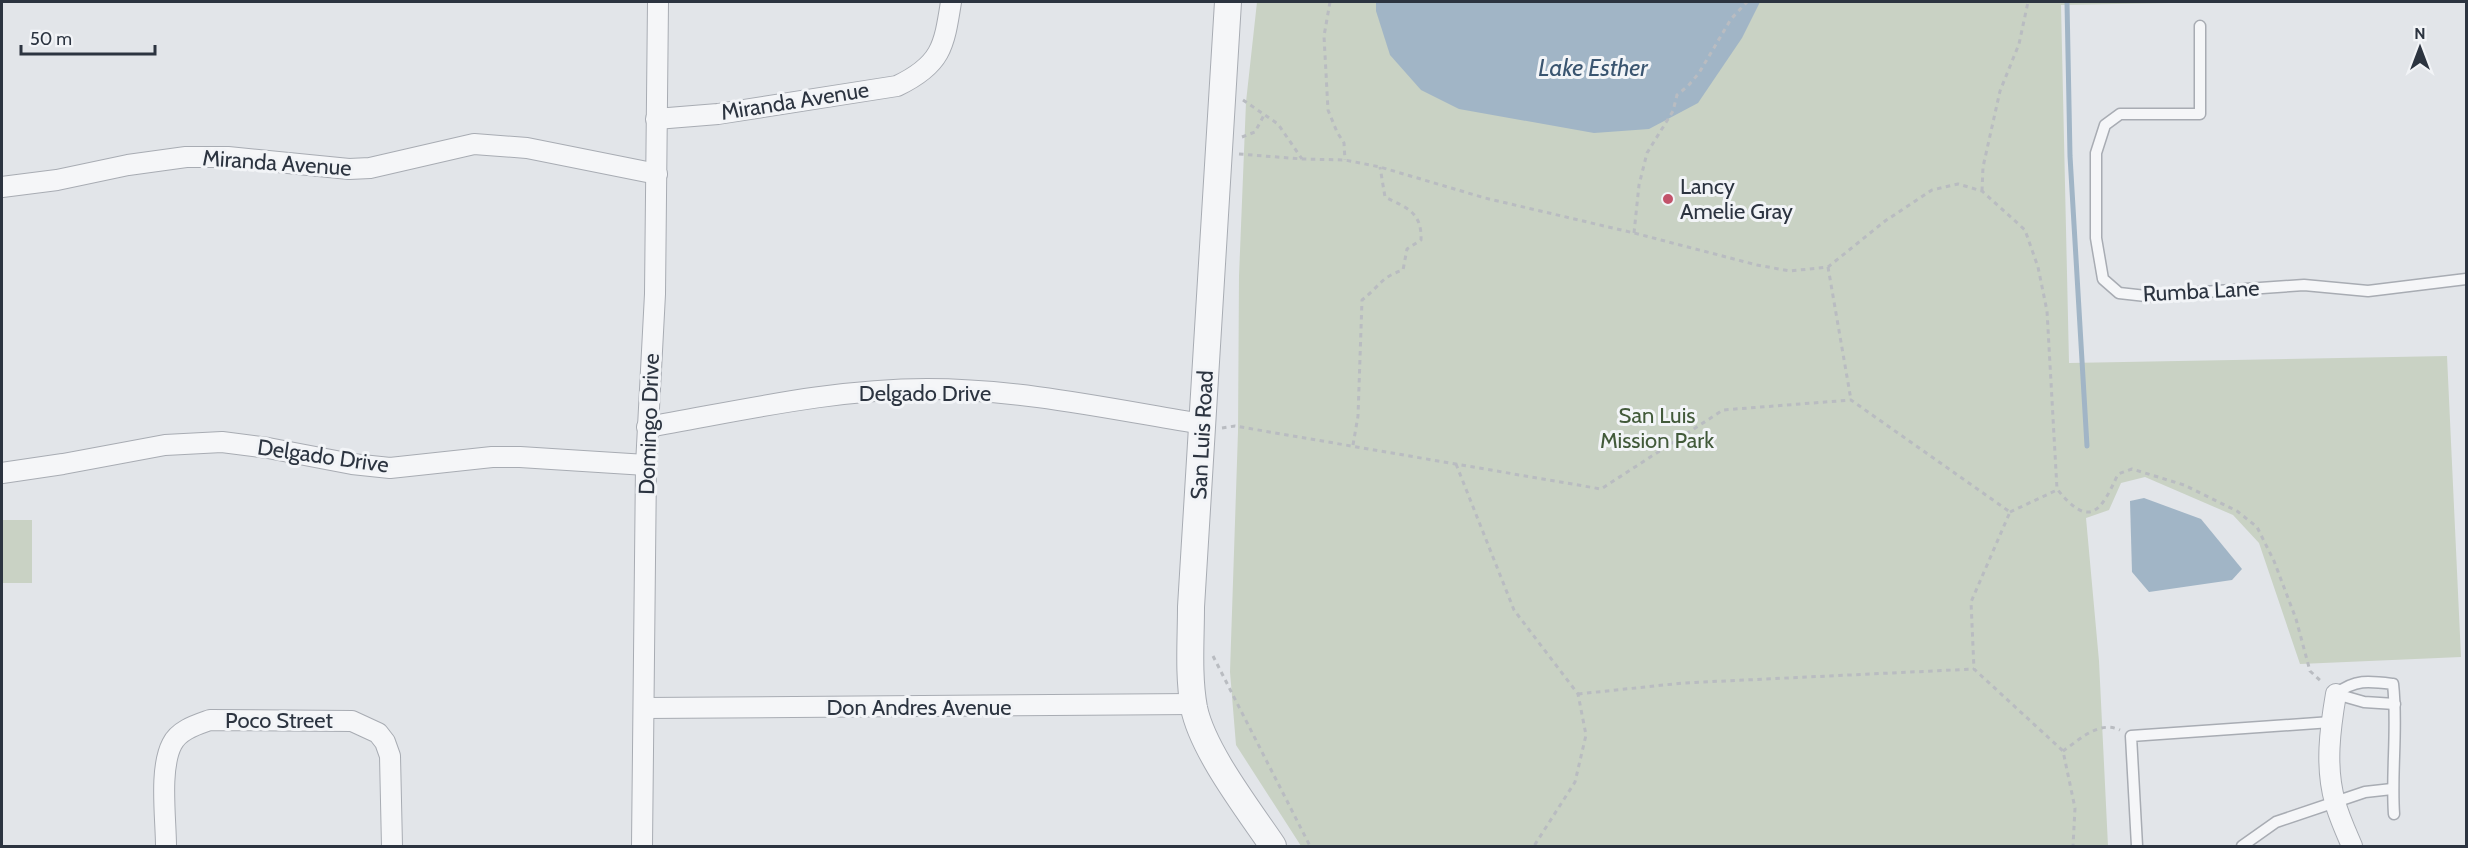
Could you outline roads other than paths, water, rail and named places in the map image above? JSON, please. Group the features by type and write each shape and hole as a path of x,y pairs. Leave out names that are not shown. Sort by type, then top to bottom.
{"street":[{"name":"Domingo Drive","path":"642,846 646,465 655,294 658,2"},
{"name":"Miranda Avenue","path":"656,119 718,114 897,86 928,68 939,53 951,2"},
{"name":"San Luis Road","path":"1228,2 1227,153 1211,430 1191,608 1191,682 1194,704 1207,744 1273,846"},
{"name":"Miranda Avenue","path":"2,187 57,180 128,165 186,157 228,157 349,169 370,168 452,147 474,144 527,148 657,174"},
{"name":"Delgado Drive","path":"648,427 811,398 871,391 927,389 984,391 1051,398 1211,430"},
{"name":"Delgado Drive","path":"2,473 165,445 222,442 390,468 501,457 646,465"},
{"path":"2336,694 2331,722 2329,767 2335,802 2352,846"},
{"name":"Don Andres Avenue","path":"644,708 1194,704"},
{"name":"Poco Street","path":"166,846 167,758 172,744 180,734 190,727 210,720 352,721 378,733 385,742 390,756 392,846"}],"lane":[{"name":"Rumba Lane","path":"2200,26 2200,114 2120,114 2105,125 2096,153 2096,238 2103,279 2119,293 2146,296 2304,285 2368,291 2466,279"},
{"path":"2336,694 2349,684 2373,681 2393,684 2395,704 2392,789 2394,814"},
{"path":"2336,694 2364,702 2395,704"},
{"path":"2137,846 2131,736 2331,722"},
{"path":"2242,846 2276,822 2365,792 2392,789"}],"water":[{"name":"Lake Esther","path":"1376,2 1760,2 1742,38 1698,103 1649,129 1594,133 1459,109 1421,90 1390,55 1376,11"},
{"path":"2144,498 2201,519 2242,569 2232,580 2149,592 2132,572 2130,501"}],"waterway":[{"path":"2067,2 2070,156 2087,446"}],"place":[{"name":"Lancy Amelie Gray","path":"1668,199"}],"park label":[{"name":"San Luis Mission Park","path":"1657,428"}]}
